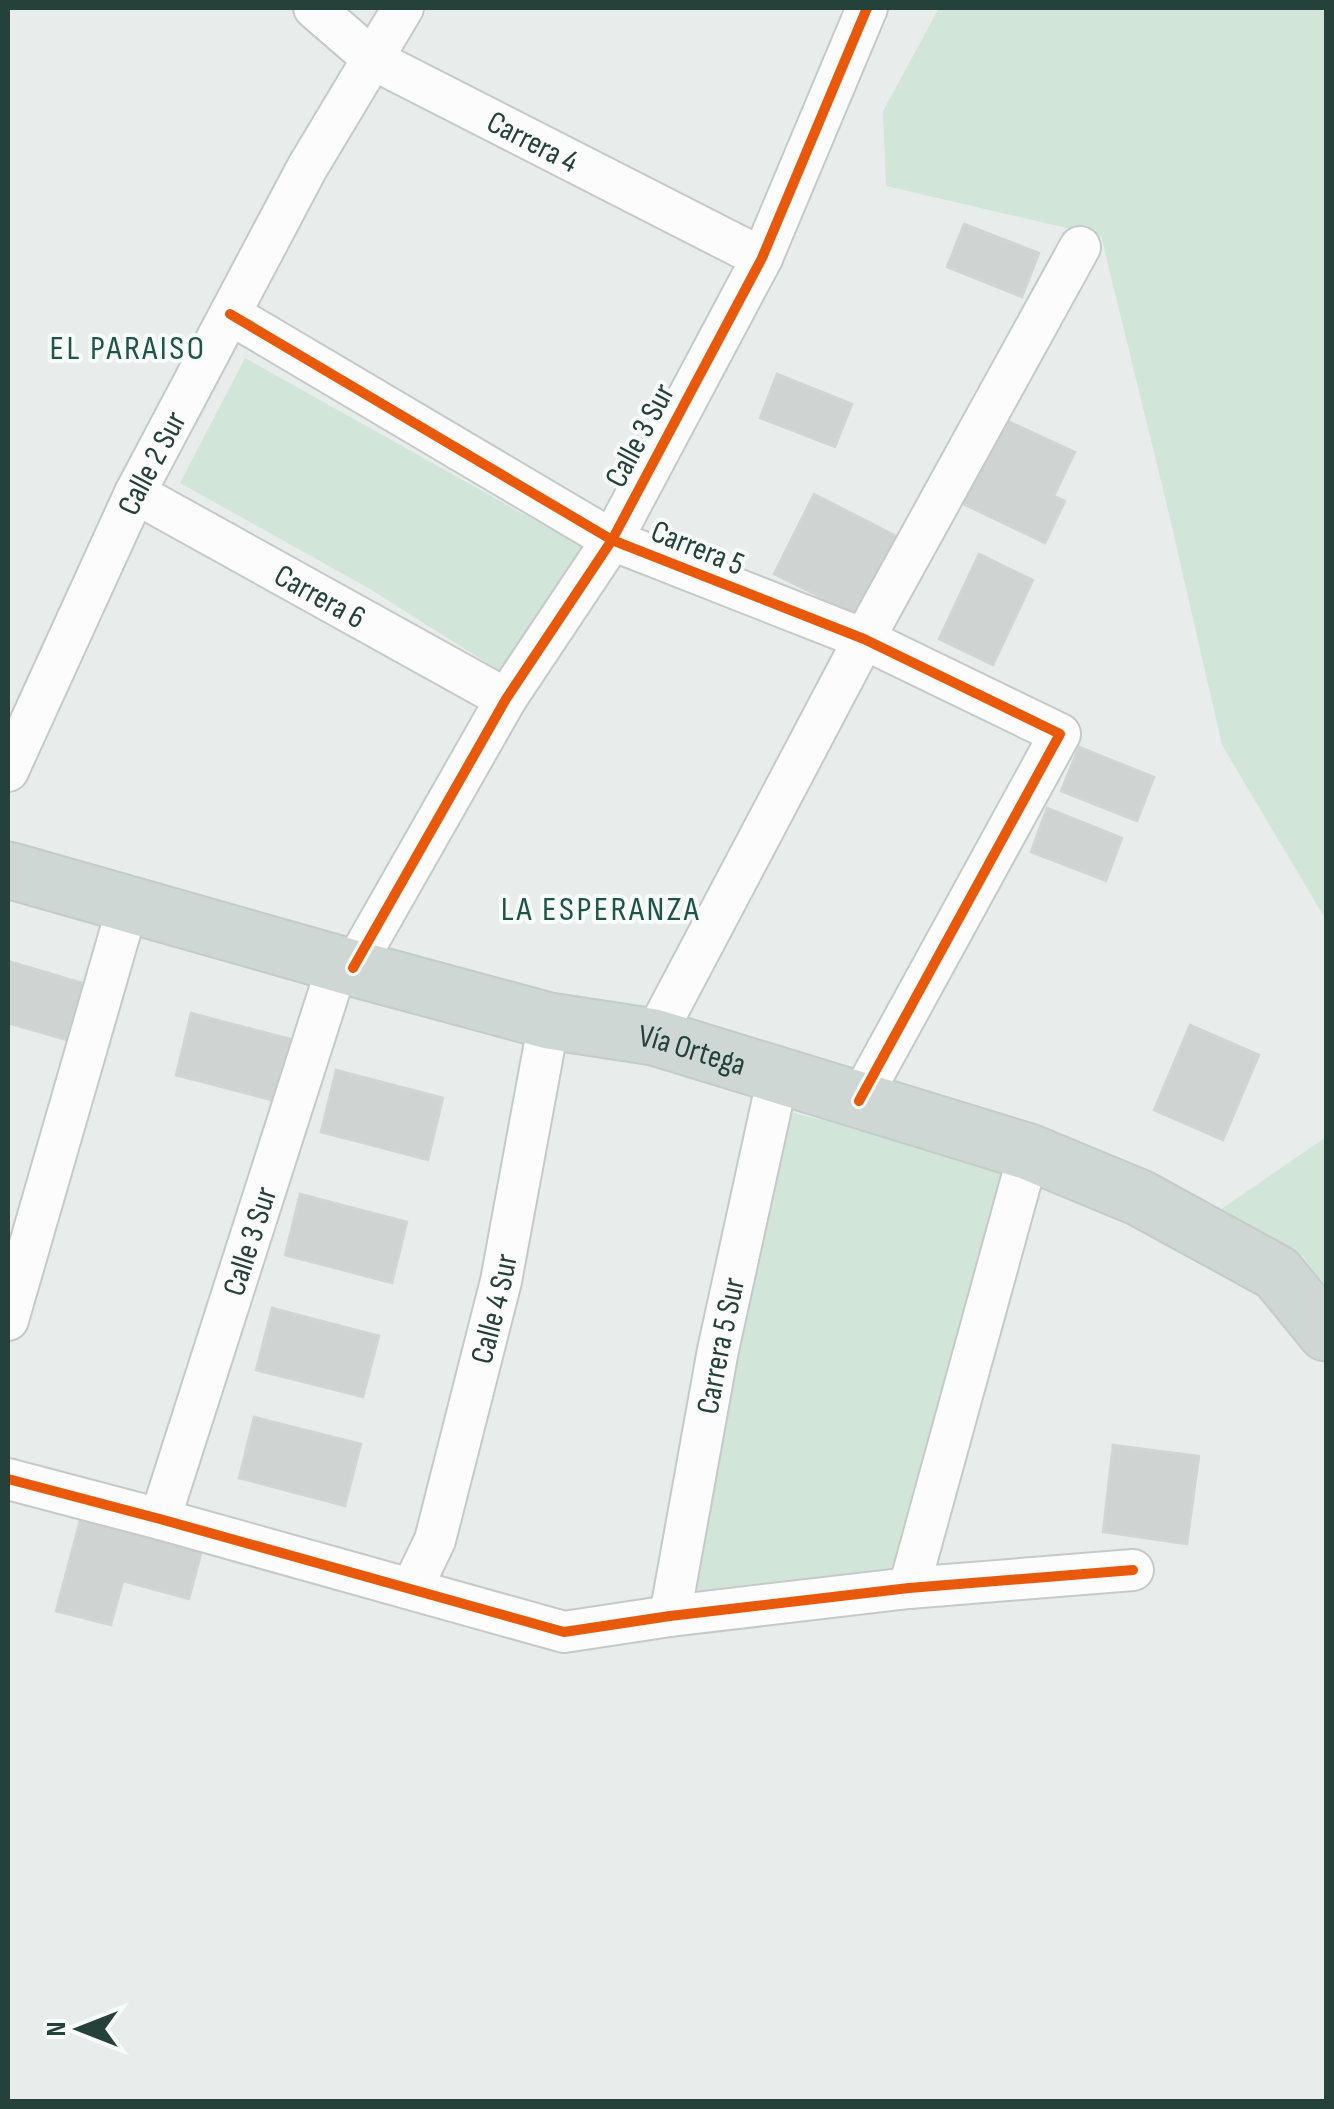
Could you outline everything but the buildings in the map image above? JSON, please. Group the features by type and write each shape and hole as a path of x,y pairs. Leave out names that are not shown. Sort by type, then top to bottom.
{"main road":[{"name":"Vía Ortega","path":"8,870 549,1021 654,1038 1029,1152 1140,1198 1277,1274 1326,1333"}],"street":[{"name":"Carrera 4","path":"314,8 374,60 762,258"},
{"name":"Calle 2 Sur","path":"8,771 136,493 307,168 403,8"},
{"name":"Calle 3 Sur","path":"160,1518 346,966 506,700 612,540 762,258 868,8"},
{"path":"654,1038 864,640 1080,247"},
{"name":"Carrera 5","path":"230,314 612,540 864,640 1060,734 858,1101"},
{"name":"Carrera 6","path":"136,493 506,700"},
{"path":"8,1320 128,905"},
{"name":"Calle 4 Sur","path":"412,1588 435,1540 502,1281 549,1021"},
{"name":"Carrera 5 Sur","path":"670,1616 718,1350 778,1076"},
{"path":"909,1588 1029,1152"},
{"path":"8,1479 564,1632 909,1588 1134,1570"}],"green space":[{"path":"939,8 1326,8 1326,920 1222,745 1101,236 886,186 883,111"},
{"path":"245,358 584,548 501,672 370,589 180,483"},
{"path":"790,1112 1012,1166 898,1577 683,1605"},
{"path":"1326,1137 1326,1289 1303,1256 1214,1214"}],"cycle path":[{"path":"353,968 506,699 612,540 762,258 867,8"},
{"path":"230,314 612,540 864,639 1060,734 859,1101"},
{"path":"8,1479 564,1632 909,1588 1133,1570"}],"district":[{"name":"EL PARAISO","path":"128,347"},
{"name":"LA ESPERANZA","path":"601,908"}]}
